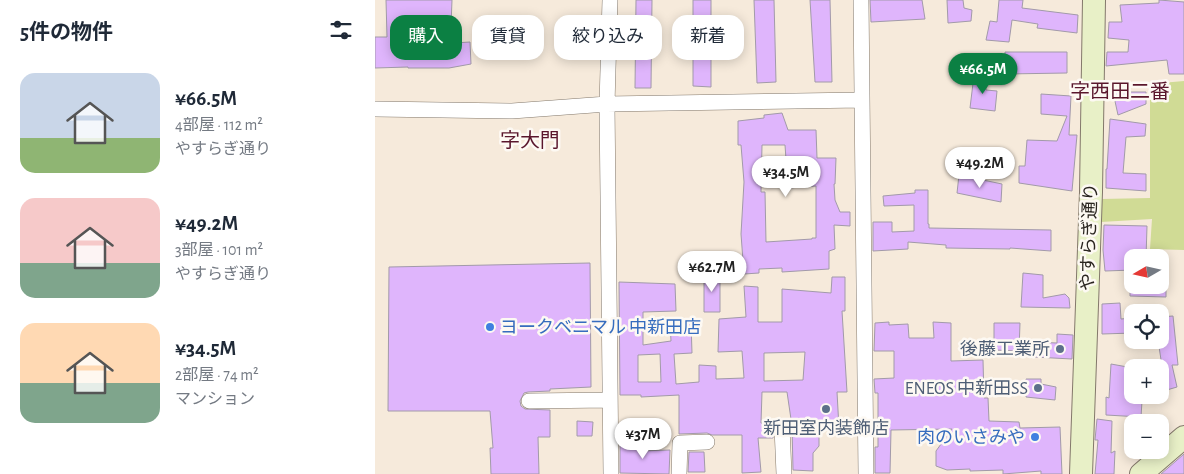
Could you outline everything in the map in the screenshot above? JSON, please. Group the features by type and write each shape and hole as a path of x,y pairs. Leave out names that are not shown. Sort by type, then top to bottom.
{"street":[{"path":"610,0 607,104 611,474"},
{"path":"861,0 866,474"},
{"name":"やすらぎ通り","path":"1081,474 1091,192 1095,0"},
{"path":"375,109 512,111 607,104 862,100"},
{"path":"529,401 609,400"},
{"path":"783,427 783,474"},
{"path":"1141,474 1184,437"},
{"path":"679,474 680,443 707,442"}],"green space":[{"path":"1184,81 1184,250 1150,249 1152,219 1101,222 1101,199 1150,198 1150,84"}],"building":[{"path":"386,0 452,0 451,15 390,15 390,60 462,60 462,42 470,42 471,64 449,68 375,68 375,37 387,37"},
{"path":"636,0 652,0 652,15 636,15"},
{"path":"693,0 711,0 711,15 693,15"},
{"path":"754,0 774,0 776,82 757,83"},
{"path":"810,0 830,0 832,82 815,82"},
{"path":"870,0 922,0 925,19 871,22"},
{"path":"947,0 963,0 964,8 972,10 971,21 948,23"},
{"path":"999,0 1023,0 1022,8 1078,15 1077,33 1037,28 1038,24 1012,20 1009,42 986,40 990,21 997,22"},
{"path":"1159,0 1184,2 1184,74 1169,74 1167,60 1106,66 1107,52 1128,52 1129,40 1108,38 1109,22 1122,22 1120,5 1159,3"},
{"path":"1005,52 1067,52 1067,73 1006,74"},
{"path":"635,60 651,60 651,88 635,88"},
{"path":"693,60 711,60 711,87 693,86"},
{"path":"974,75 986,76 986,90 997,91 995,111 970,108"},
{"path":"1113,92 1146,92 1146,104 1118,115"},
{"path":"1041,94 1071,96 1069,135 1077,135 1072,191 1019,183 1019,166 1025,166 1027,140 1057,141 1067,116 1041,114"},
{"path":"782,113 788,130 816,130 817,158 836,158 835,200 840,212 850,212 850,226 834,225 835,249 829,251 829,269 782,272 782,268 759,269 759,273 744,274 741,234 744,182 741,145 738,145 738,121 764,118 764,115","holes":["762,145 785,145 788,188 816,186 816,238 766,242 765,192 761,192"]},
{"path":"1110,119 1146,124 1145,136 1126,137 1123,173 1146,174 1146,191 1106,188"},
{"path":"959,175 1002,184 1001,202 957,193"},
{"path":"915,190 928,190 929,228 1051,230 1051,251 1010,248 946,248 946,245 908,242 908,249 873,251 873,222 892,222 892,232 914,231 914,205 884,206 883,196 915,193"},
{"path":"1104,225 1147,226 1146,249 1124,249 1124,270 1105,271 1103,250"},
{"name":"ヨークベニマル 中新田店","path":"590,263 591,387 528,392 524,393 520,401 521,406 525,409 550,410 550,437 538,437 539,474 491,474 490,448 493,448 490,411 388,411 389,267"},
{"path":"1023,273 1043,275 1043,298 1065,294 1069,298 1070,308 1021,307"},
{"path":"704,274 720,274 720,312 704,312"},
{"path":"832,277 845,277 845,311 842,311 847,392 837,392 839,428 819,429 819,446 813,453 813,471 793,470 792,426 787,392 762,392 761,423 773,424 773,438 758,438 761,472 742,473 742,435 679,434 679,395 641,397 641,395 620,395 619,282 675,284 676,311 643,312 643,345 671,341 670,323 691,323 692,353 674,354 676,384 699,382 699,365 716,366 716,379 744,378 742,351 718,352 719,319 746,317 744,286 758,287 758,322 782,322 782,289 831,293","holes":["805,352 803,380 764,381 764,353","660,354 661,382 638,382 638,355"]},
{"path":"1130,294 1166,294 1166,297 1130,296"},
{"path":"1120,303 1121,319 1124,319 1124,333 1102,334 1102,304"},
{"path":"1169,316 1173,316 1178,365 1172,365 1177,387 1169,389 1169,359 1161,359 1159,349 1169,349"},
{"path":"889,322 889,325 908,324 909,338 934,338 933,322 951,323 951,361 983,360 984,398 988,398 989,421 1019,422 1020,428 1060,427 1062,474 1041,474 1041,471 1003,474 1003,470 947,470 936,466 936,451 952,429 891,430 890,473 875,473 875,447 878,447 878,393 875,393 874,379 894,378 894,351 874,351 875,323"},
{"path":"994,323 1020,323 1019,351 994,350"},
{"path":"1057,334 1073,335 1072,359 1034,357 1032,342 1057,343"},
{"path":"1111,364 1124,366 1124,404 1142,404 1141,414 1124,414 1124,416 1106,415 1106,397 1109,398"},
{"path":"1026,379 1041,379 1041,384 1056,387 1055,400 1026,397"},
{"path":"1097,419 1112,421 1111,453 1115,451 1114,474 1095,474 1098,440 1095,440"},
{"path":"577,421 593,422 592,436 577,436"},
{"path":"620,440 629,440 640,451 670,450 669,474 620,473"},
{"path":"689,452 704,452 705,472 688,472"},
{"path":"1184,454 1184,474 1161,474"}],"place":[{"name":"ヨークベニマル 中新田店","path":"490,327"},
{"name":"後藤工業所","path":"1060,349"},
{"name":"ENEOS 中新田SS","path":"1038,388"},
{"name":"新田室内装飾店","path":"826,409"},
{"name":"肉のいさみや","path":"1035,437"}],"district":[{"name":"字西田二番","path":"1120,91"},
{"name":"字大門","path":"530,140"}]}
